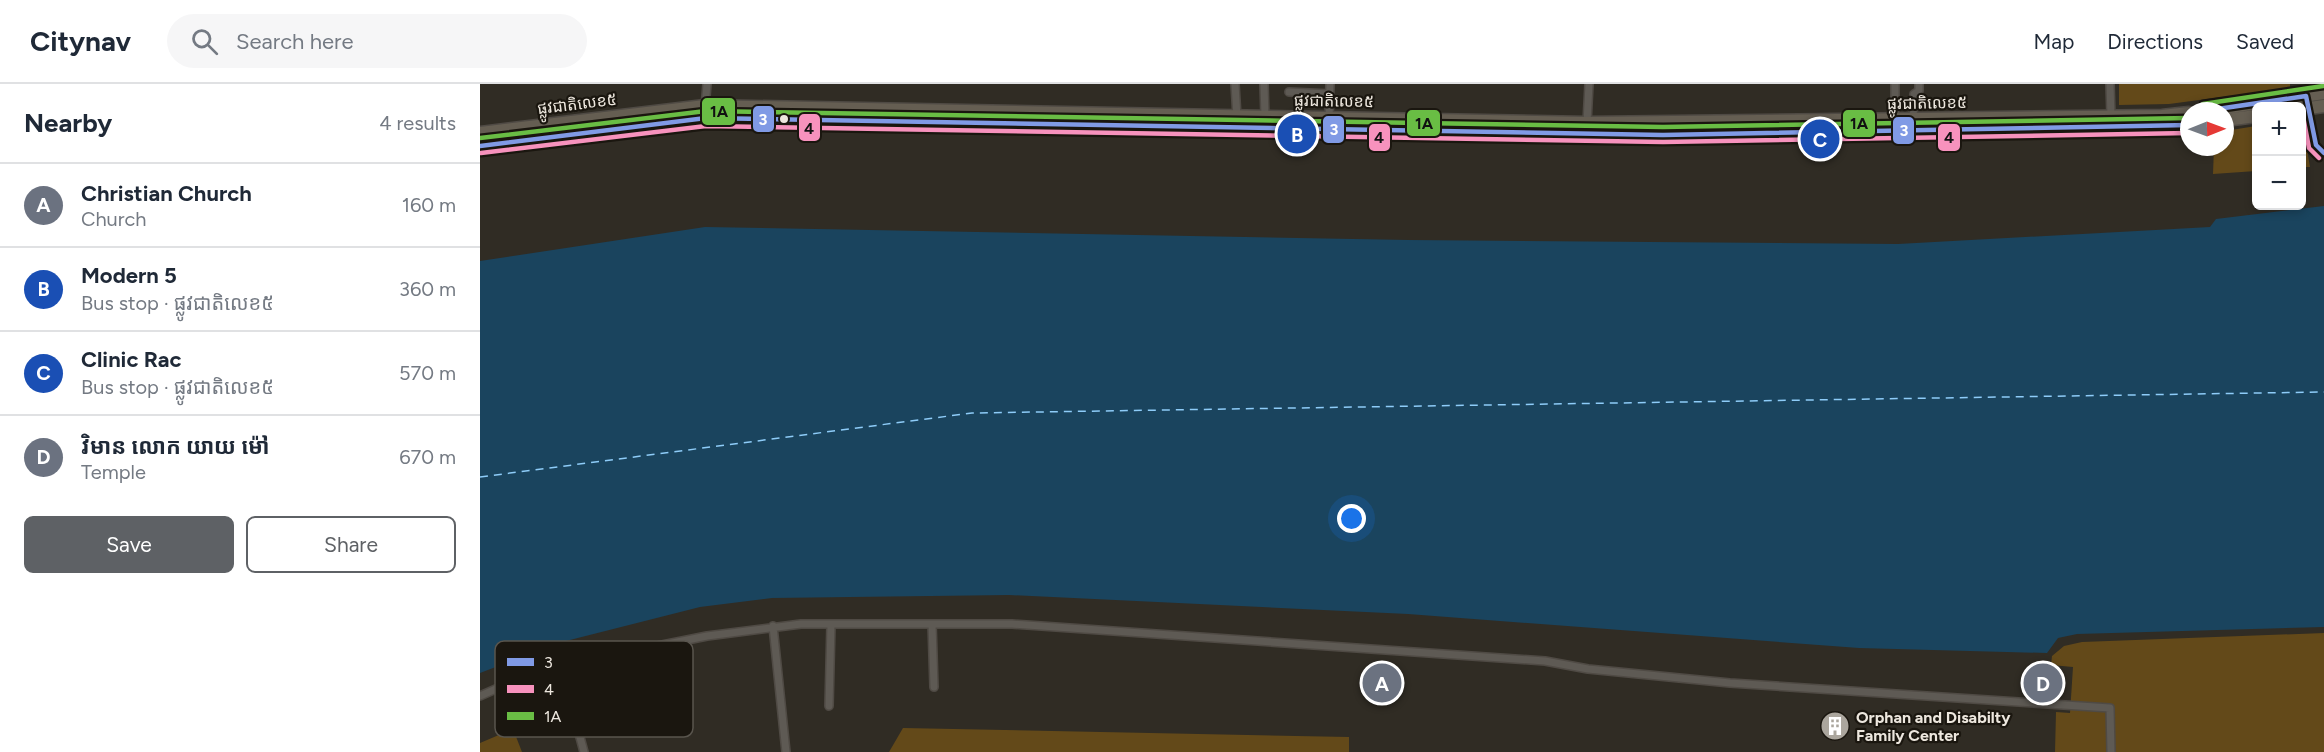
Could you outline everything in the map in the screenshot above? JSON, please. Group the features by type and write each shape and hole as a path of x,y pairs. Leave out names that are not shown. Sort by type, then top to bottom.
{"highway":[{"path":"2234,106 2324,93"},
{"path":"2306,108 2324,106"},
{"name":"ផ្លូវជាតិលេខ៥","path":"480,146 706,112"},
{"name":"ផ្លូវជាតិលេខ៥","path":"480,133 706,112 1329,123 1895,125 2111,122 2180,114"},
{"path":"2234,119 2252,117"},
{"name":"ផ្លូវជាតិលេខ៥","path":"1329,123 1663,135 1895,125 1913,119 2180,125"}],"street":[{"path":"706,112 707,84"},
{"path":"1235,84 1237,121"},
{"path":"1264,84 1265,122"},
{"path":"1329,123 1330,84"},
{"path":"1587,123 1588,84"},
{"path":"1895,84 1895,125"},
{"path":"1913,119 1914,94 1919,92 1919,84"},
{"path":"2110,84 2111,122"},
{"path":"1289,92 1330,94"},
{"path":"829,706 831,624"},
{"path":"932,624 934,687"},
{"path":"691,641 773,626 1012,624 1545,661 1588,669 1730,683 2110,708 2110,752"},
{"path":"773,626 786,752"},
{"path":"480,696 495,689"},
{"path":"580,737 584,752"}],"shaded area":[{"path":"2119,84 2290,84 2290,88 2169,104 2119,105"},
{"path":"2252,127 2252,171 2213,174 2214,156 2234,156 2234,130"},
{"path":"2306,144 2310,167 2306,167"},
{"path":"2324,633 2324,752 2055,752 2056,712 2070,713 2073,667 2051,665 2052,656 2064,646 2082,642"},
{"path":"903,728 1349,737 1349,752 889,752"},
{"path":"495,737 516,737 522,752 480,752 480,743"}],"water":[{"path":"2324,206 2324,627 2077,634 2058,638 2047,653 1859,648 1408,614 1009,595 772,598 700,607 566,641 495,641 495,667 480,673 480,261 705,227 1409,240 1898,244 2210,227 2216,219 2306,210"}],"ferry route":[{"path":"480,477 972,413 2324,392"}],"transit line":[{"name":"1A","path":"2216,102 2323,86"},
{"name":"3","path":"2234,107 2306,96 2316,145 2324,153"},
{"name":"1A","path":"480,138 706,111 1663,127 2180,118"},
{"name":"3","path":"480,146 706,118 1663,135 2180,125"},
{"name":"4","path":"481,153 706,126 1663,142 2180,133"},
{"name":"4","path":"2306,132 2309,148 2319,158"}],"place":[{"name":"Modern 5","path":"1297,134"},
{"name":"Clinic Rac","path":"1820,139"},
{"name":"Christian Church","path":"1382,683"},
{"name":"វិមាន លោក យាយ ម៉ៅ","path":"2043,683"},
{"name":"Orphan and Disabilty Family Center","path":"1835,726"}]}
